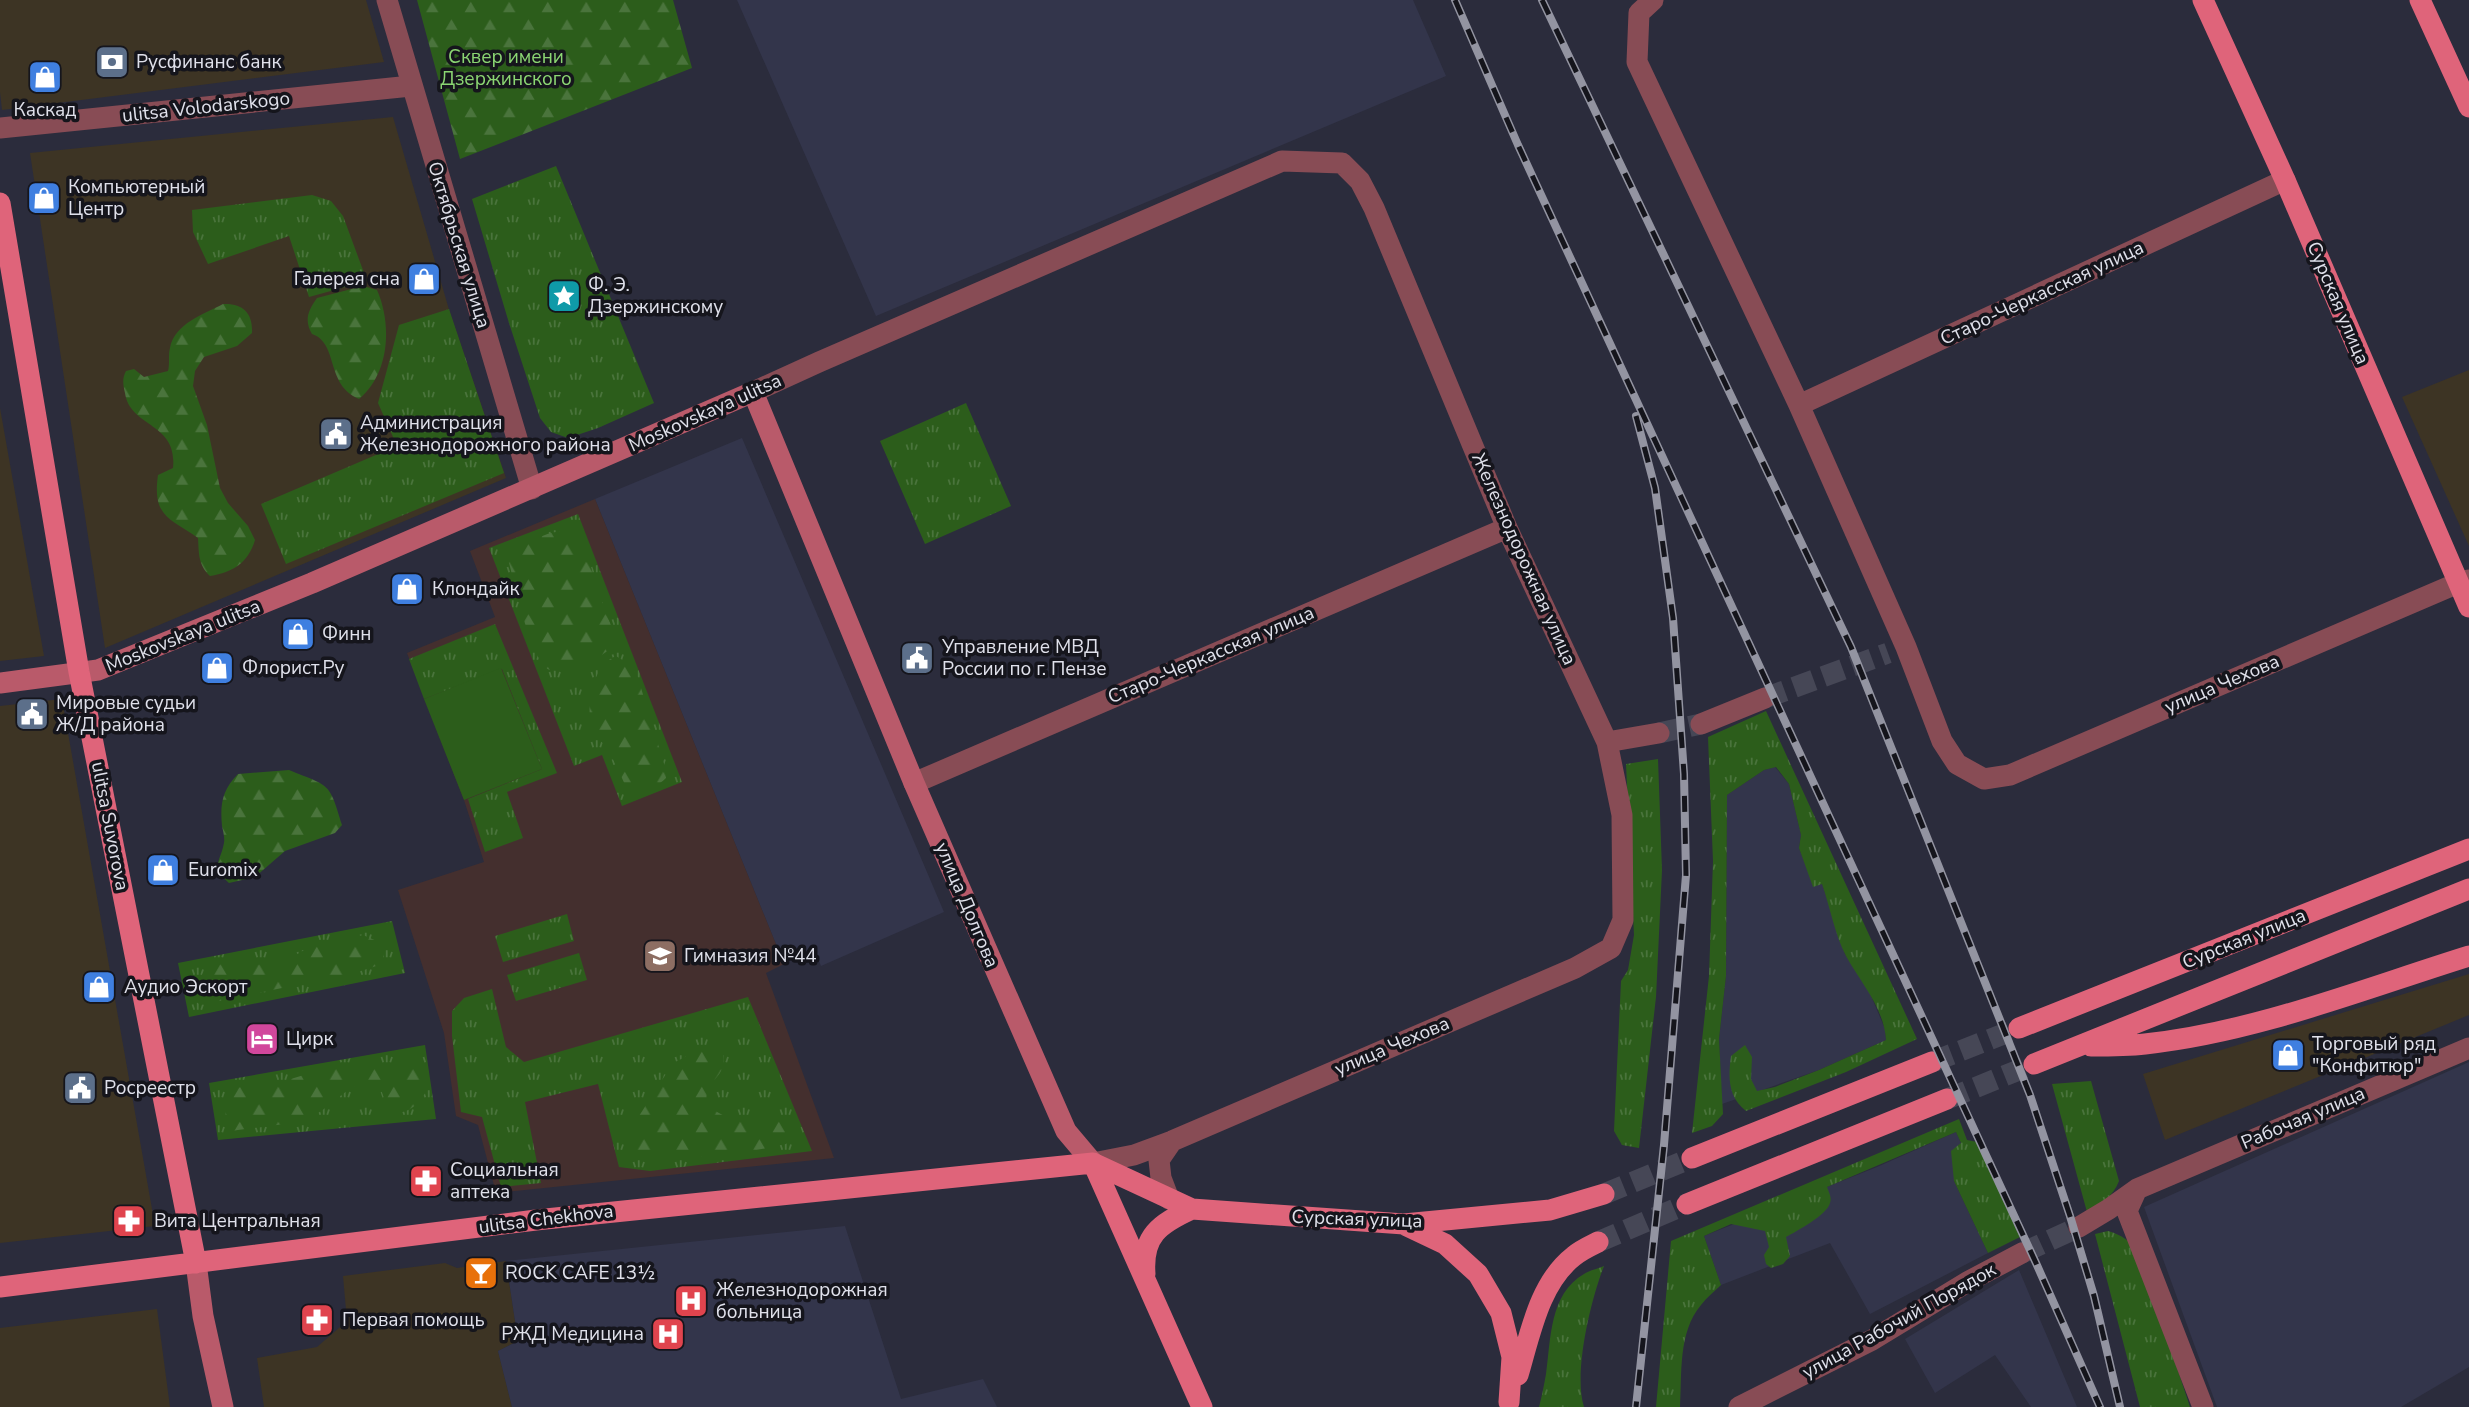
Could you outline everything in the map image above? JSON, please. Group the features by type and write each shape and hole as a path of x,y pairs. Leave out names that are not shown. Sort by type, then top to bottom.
{"main road":[{"name":"Сурская улица","path":"2203,0 2463,581 2469,607"},
{"path":"2420,0 2469,107"},
{"name":"ulitsa Suvorova","path":"0,202 79,672 196,1263 203,1317 223,1407"},
{"name":"Moskovskaya ulitsa","path":"0,683 98,670 286,594 753,393"},
{"name":"улица Долгова","path":"753,393 914,783 1066,1131 1093,1163 1202,1407"},
{"name":"Сурская улица","path":"2019,1028 2469,849"},
{"name":"Сурская улица","path":"2034,1064 2469,889"},
{"path":"2076,1047 2144,1045 2239,1026 2469,957"},
{"path":"1692,1158 1932,1062"},
{"path":"1686,1204 1947,1100"},
{"name":"Сурская улица","path":"1093,1163 1192,1209 1405,1224 1550,1210 1604,1194"},
{"name":"ulitsa Chekhova","path":"0,1287 612,1212 1093,1163"},
{"path":"1146,1278 1144,1256 1152,1235 1168,1219 1192,1209"},
{"path":"1405,1224 1445,1244 1478,1274 1501,1313 1512,1357 1509,1404"},
{"path":"1509,1404 1539,1308 1552,1281 1574,1256 1598,1242"}],"street":[{"name":"Октябрьская улица","path":"387,0 532,489"},
{"path":"1653,0 1639,13 1637,62 1799,405"},
{"name":"ulitsa Volodarskogo","path":"0,128 411,86"},
{"name":"Moskovskaya ulitsa","path":"753,393 1282,161 1342,163 1360,181"},
{"name":"Старо-Черкасская улица","path":"1799,405 2285,180"},
{"name":"Железнодорожная улица","path":"1360,181 1374,208 1507,527 1607,742 1622,815 1623,920 1611,948"},
{"name":"улица Чехова","path":"1799,405 1897,650 1942,741 1957,764 1984,779 2010,775 2463,581"},
{"name":"Старо-Черкасская улица","path":"914,783 1507,527"},
{"path":"1701,724 1765,698"},
{"path":"1607,742 1659,733"},
{"name":"улица Чехова","path":"1093,1163 1134,1155 1172,1141 1575,968 1611,948"},
{"name":"Рабочая улица","path":"2079,1227 2137,1189 2469,1048"},
{"path":"1169,1199 1161,1178 1159,1160 1172,1141"},
{"path":"2137,1189 2127,1211 2203,1407"},
{"name":"улица Рабочий Порядок","path":"1739,1407 1872,1340 1969,1281 2022,1253"}],"shaded area":[{"path":"0,0 366,0 384,62 2,110"},
{"path":"737,0 1413,0 1446,76 876,316"},
{"path":"393,117 450,313 506,478 105,648 30,153"},
{"path":"2469,370 2469,546 2402,397"},
{"path":"0,408 44,656 0,661"},
{"path":"742,438 944,912 821,966 815,951 784,964 595,499"},
{"path":"595,499 784,964 766,973 834,1158 496,1193 478,1125 456,1116 444,1033 398,890 484,862 464,800 407,653 495,617 470,551"},
{"path":"62,699 155,1226 0,1243 0,706"},
{"path":"1775,767 1789,784 1801,835 1799,848 1814,886 1822,883 1845,954 1869,991 1885,1029 1886,1040 1819,1070 1722,1104 1719,1039 1726,976 1727,795 1764,770"},
{"name":"Торговый ряд \"Конфитюр\"","path":"2469,974 2469,1015 2165,1140 2143,1074"},
{"path":"2469,1062 2469,1367 2401,1407 2217,1407 2144,1207"},
{"path":"1956,1132 1961,1143 1954,1181 1988,1253 1870,1314 1830,1243 1721,1285 1704,1236 1877,1167"},
{"name":"Железнодорожная больница","path":"845,1226 901,1399 983,1379 997,1407 512,1407 498,1351 518,1341 506,1261"},
{"path":"506,1261 518,1341 498,1351 512,1407 264,1407 257,1358 317,1347 347,1321 343,1276 445,1263 457,1268"},
{"path":"2019,1270 2077,1407 2031,1407 1995,1355 1935,1393 1905,1339"},
{"path":"157,1309 170,1407 0,1407 0,1328"}],"green space":[{"name":"Сквер имени Дзержинского","path":"417,0 673,0 692,68 460,159"},
{"path":"556,166 654,403 568,438 551,432 540,418 472,199"},
{"path":"312,195 331,201 343,216 367,281 309,297 289,236 208,264 193,232 192,210"},
{"path":"363,286 377,290 382,303 386,333 377,376 359,399 348,393 341,384 326,346 312,334 308,320 309,311 317,298"},
{"path":"223,304 241,307 249,315 252,333 237,346 204,357 195,371 193,386 207,425 220,488 255,540 248,555 238,565 226,572 210,576 201,563 198,538 171,520 161,508 157,489 158,475 173,468 173,453 161,433 135,413 129,404 123,382 126,371 134,369 144,377 168,371 170,348 177,332 191,321"},
{"path":"449,309 504,473 286,564 261,504 397,446 378,403 399,325"},
{"path":"966,403 1011,506 925,544 880,441"},
{"path":"578,514 682,782 622,806 602,755 574,766 489,548"},
{"path":"562,531 574,532 585,545 616,639 606,652 597,657 554,671 543,664 536,653 508,559 512,548"},
{"path":"495,624 557,773 507,792 523,838 485,852 468,799 542,769 502,669 424,699 409,659"},
{"path":"616,656 632,666 638,678 665,767 666,778 648,788 627,789 608,750 592,728 590,698 596,676 608,660"},
{"path":"501,668 542,769 464,800 424,699"},
{"path":"1766,711 1917,1039 1846,1072 1746,1111 1736,1100 1730,1079 1731,1056 1745,1045 1752,1057 1751,1079 1757,1091 1819,1070 1886,1040 1876,1006 1842,948 1822,884 1813,887 1799,848 1801,835 1789,784 1776,767 1764,770 1727,795 1726,976 1719,1039 1723,1114 1712,1126 1692,1133 1709,976 1713,861 1708,737"},
{"path":"1658,759 1662,870 1656,997 1639,1148 1622,1145 1614,1131 1621,981 1628,970 1634,935 1626,764"},
{"path":"289,770 326,787 334,800 342,825 335,833 285,851 255,877 229,883 218,868 224,841 222,804 228,786 238,774"},
{"path":"567,914 574,941 503,962 495,936"},
{"path":"392,921 405,973 189,1017 178,963"},
{"path":"363,935 379,942 384,954 382,964 355,973 200,1005 196,1001 193,989 207,967 240,963 273,968 306,949"},
{"path":"579,953 587,980 516,1001 507,975"},
{"path":"492,989 506,1047 524,1062 748,997 812,1151 650,1171 619,1167 598,1084 525,1102 541,1183 501,1187 482,1117 461,1112 452,1036 452,1011 464,998"},
{"path":"425,1045 436,1119 218,1140 209,1083"},
{"path":"706,1047 722,1049 724,1059 720,1073 708,1089 707,1105 734,1120 757,1122 784,1119 792,1127 791,1140 786,1144 747,1152 702,1157 641,1155 631,1144 632,1127 673,1063"},
{"path":"379,1064 418,1067 424,1077 426,1092 415,1106 401,1113 389,1112 379,1084 369,1083 350,1089 317,1114 299,1121 232,1131 225,1124 227,1093 232,1089 259,1083 271,1085 327,1068"},
{"path":"2091,1081 2119,1181 2110,1195 2087,1212 2052,1084"},
{"path":"1959,1119 1967,1140 1977,1142 2020,1237 1988,1253 1954,1181 1951,1151 1961,1143 1956,1132 1827,1187 1831,1199 1828,1208 1786,1237 1790,1256 1783,1264 1771,1268 1766,1264 1764,1255 1769,1247 1765,1231 1731,1224 1704,1236 1721,1285 1701,1305 1688,1328 1683,1354 1680,1407 1656,1407 1671,1241"},
{"path":"2108,1231 2125,1239 2139,1253 2190,1407 2140,1407 2095,1234"},
{"path":"1604,1266 1589,1316 1582,1356 1581,1393 1584,1407 1539,1407 1558,1305 1573,1283 1586,1273"}],"tunnel":[{"path":"1765,698 1888,653"},
{"path":"1659,733 1701,724"},
{"path":"1932,1062 2019,1028"},
{"path":"1947,1099 2034,1064"},
{"path":"1604,1194 1692,1158"},
{"path":"1598,1242 1687,1204"},
{"path":"2022,1253 2079,1227"}],"railway":[{"path":"1455,0 1518,145 2036,1263 2100,1407"},
{"path":"1542,0 1851,647 2030,1095 2094,1296 2120,1407"},
{"path":"1636,416 1655,488 1673,618 1684,774 1686,875 1664,1145 1636,1407"}],"place":[{"name":"Русфинанс банк","path":"112,62"},
{"name":"Каскад","path":"45,77"},
{"name":"Компьютерный Центр","path":"44,198"},
{"name":"Галерея сна","path":"424,279"},
{"name":"Ф. Э. Дзержинскому","path":"564,296"},
{"name":"Администрация Железнодорожного района","path":"336,434"},
{"name":"Клондайк","path":"407,589"},
{"name":"Финн","path":"298,634"},
{"name":"Управление МВД России по г. Пензе","path":"917,658"},
{"name":"Флорист.Ру","path":"217,668"},
{"name":"Мировые судьи Ж/Д района","path":"32,714"},
{"name":"Euromix","path":"163,870"},
{"name":"Гимназия №44","path":"660,956"},
{"name":"Аудио Эскорт","path":"99,987"},
{"name":"Цирк","path":"262,1039"},
{"name":"Торговый ряд \"Конфитюр\"","path":"2288,1055"},
{"name":"Росреестр","path":"80,1088"},
{"name":"Социальная аптека","path":"426,1181"},
{"name":"Вита Центральная","path":"129,1221"},
{"name":"ROCK CAFE 13½","path":"481,1273"},
{"name":"Железнодорожная больница","path":"691,1301"},
{"name":"Первая помощь","path":"317,1320"},
{"name":"РЖД Медицина","path":"668,1334"}]}
